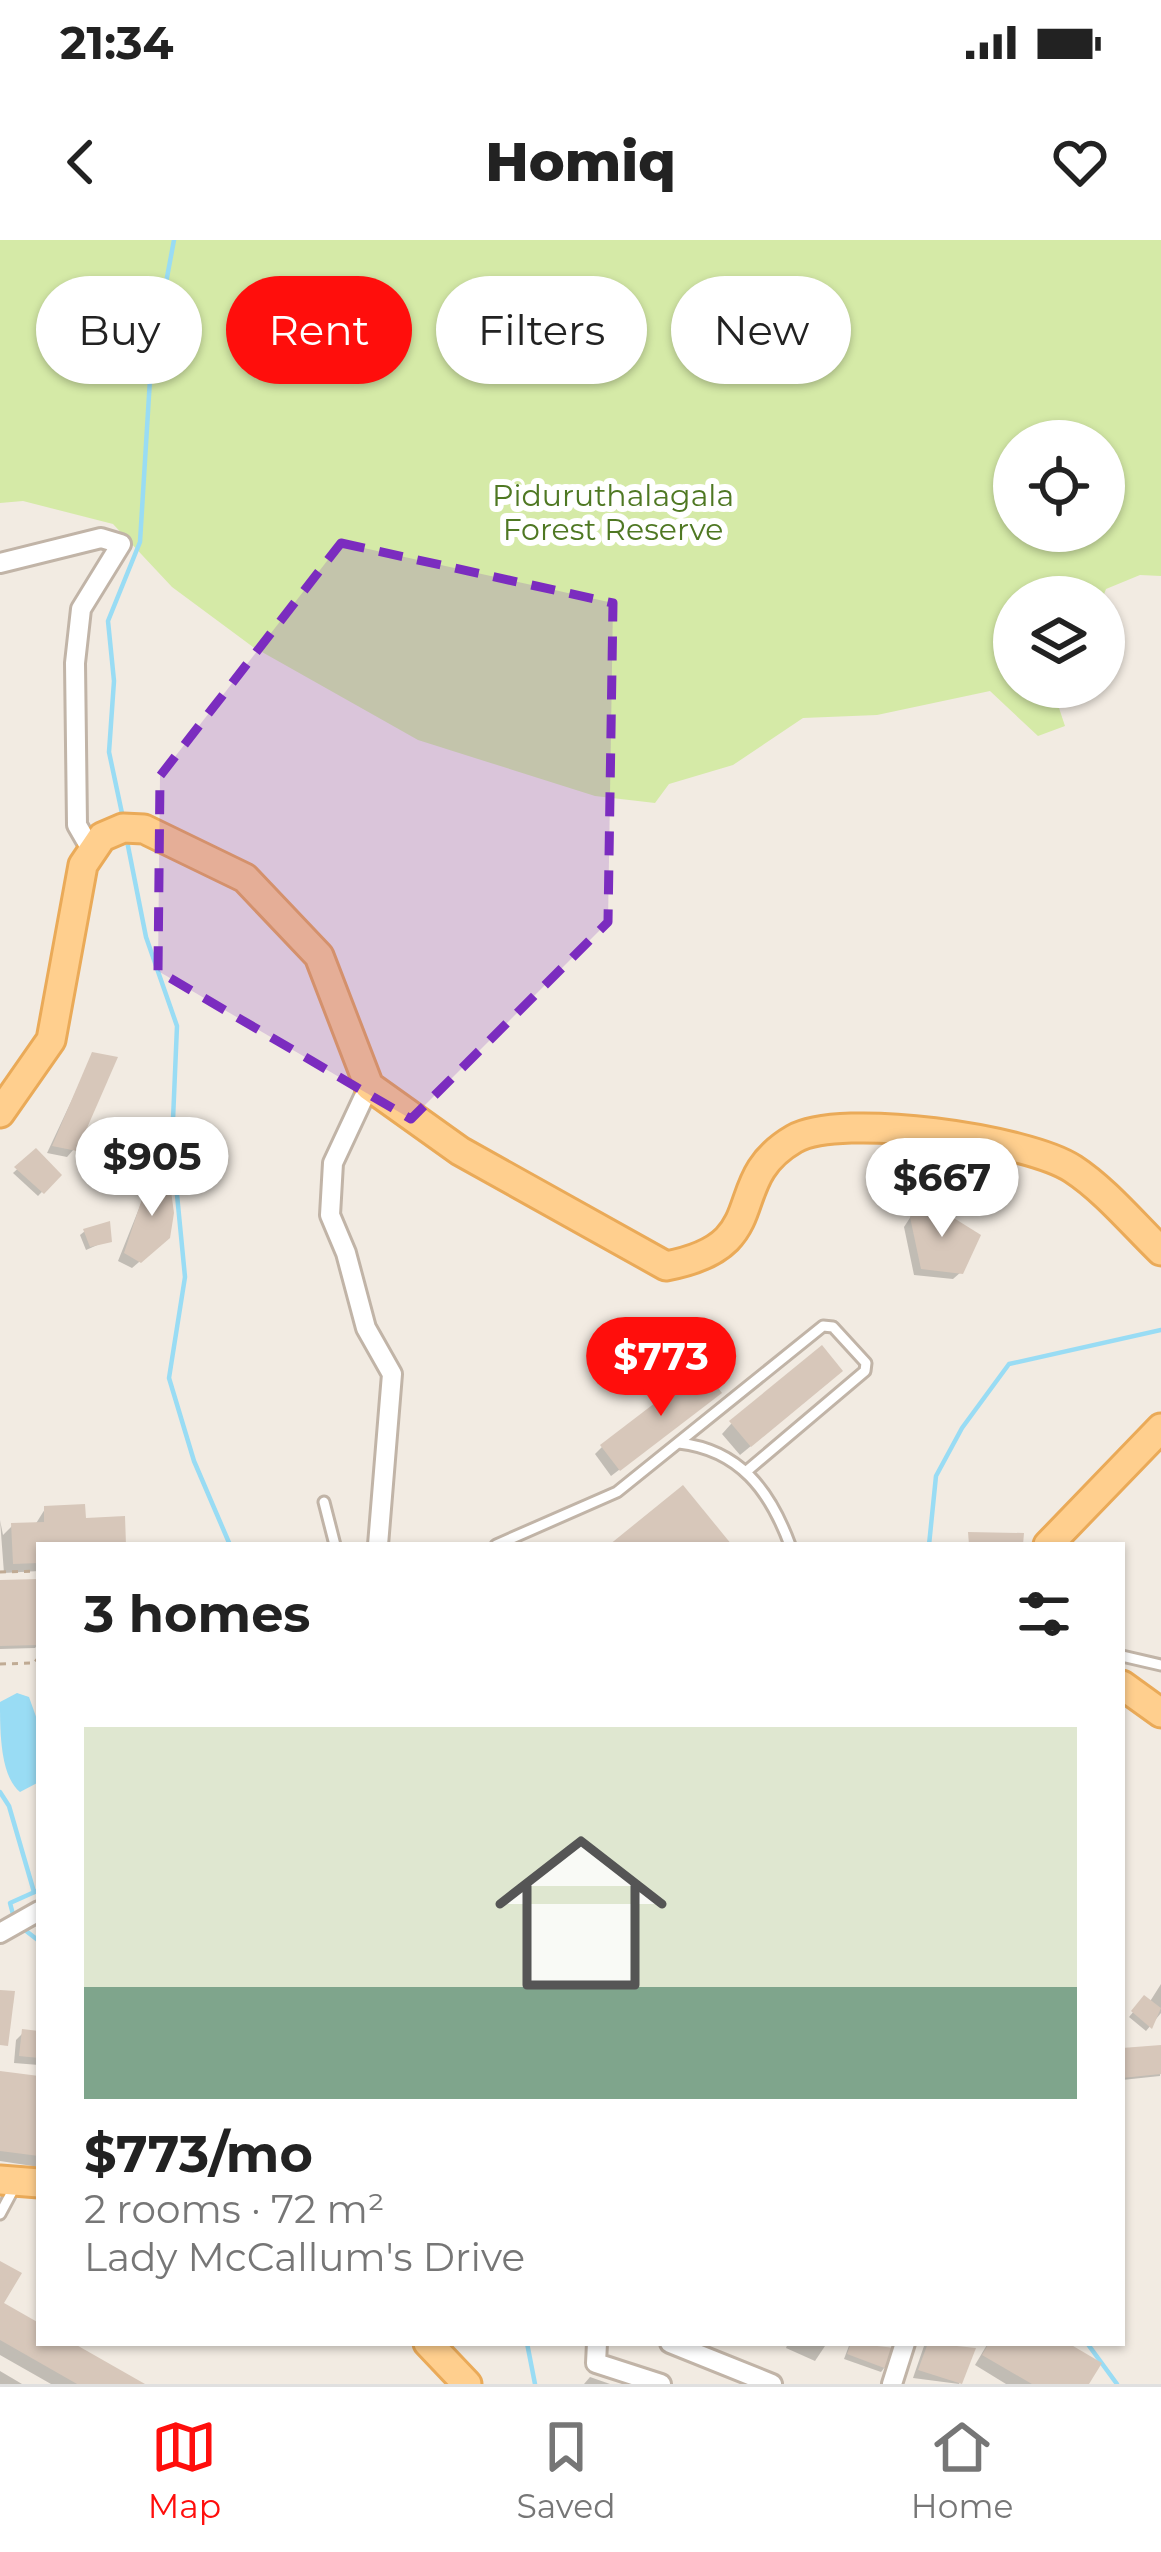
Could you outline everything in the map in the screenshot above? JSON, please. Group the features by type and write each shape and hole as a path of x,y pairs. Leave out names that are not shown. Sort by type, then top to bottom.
{"main road":[{"path":"0,1113 51,1040 83,865 97,844 123,828 144,829 245,878 319,956 369,1086 460,1151 666,1266 704,1259 737,1233 756,1173 796,1137 846,1130 950,1131 1071,1167 1161,1250"},
{"path":"1050,1542 1088,1497 1161,1428"},
{"path":"1125,1687 1161,1712"},
{"path":"431,2346 467,2384"}],"street":[{"path":"0,563 101,538 121,544 81,609 75,663 77,825 97,844"},
{"path":"369,1086 333,1163 330,1215 346,1253 366,1328 392,1374 378,1542"},
{"path":"5,1930 36,1913"},
{"path":"597,2346 596,2363 661,2384"},
{"path":"677,2346 772,2384"},
{"path":"892,2384 904,2346"}],"lane":[{"path":"503,1542 617,1492 823,1326 833,1327 866,1363 866,1371 748,1469"},
{"path":"679,1444 748,1469 775,1505 789,1542"},
{"path":"324,1502 334,1542"},
{"path":"1125,1657 1161,1665"},
{"path":"0,2214 19,2182"}],"path":[{"path":"0,1572 36,1571"},
{"path":"0,1664 36,1661"}],"highlighted area":[{"path":"341,543 613,603 608,922 411,1119 158,971 160,776"}],"green space":[{"name":"Piduruthalagala Forest Reserve","path":"0,240 1161,240 1161,576 1140,575 1125,581 1125,576 993,576 993,694 877,715 803,718 733,765 669,784 655,803 595,796 418,740 253,647 172,587 113,524 23,501 0,503"},
{"name":"Piduruthalagala Forest Reserve","path":"1008,708 1059,708 1065,726 1038,736"}],"water":[{"path":"17,1693 29,1697 36,1717 36,1784 20,1792 8,1775 2,1752 0,1702"}],"building":[{"path":"92,1052 118,1057 77,1151 52,1146"},
{"path":"36,1148 62,1175 44,1194 14,1167"},
{"path":"151,1172 169,1176 174,1213 170,1238 141,1263 124,1253"},
{"path":"920,1197 981,1235 963,1274 921,1269 910,1217"},
{"path":"110,1221 112,1242 90,1247 83,1229"},
{"path":"822,1345 843,1371 751,1447 729,1421"},
{"path":"702,1367 722,1393 620,1471 600,1445"},
{"path":"683,1485 730,1542 613,1542"},
{"path":"85,1504 86,1518 125,1516 126,1542 36,1542 36,1563 13,1564 11,1523 44,1522 44,1506"},
{"path":"968,1532 1024,1533 1023,1542 969,1542"},
{"path":"36,1579 36,1645 0,1646 0,1580"},
{"path":"0,1990 15,1991 8,2046 0,2045"},
{"path":"1144,1995 1161,2008 1152,2029 1131,2011"},
{"path":"22,2029 36,2031 36,2058 19,2056"},
{"path":"1161,2045 1161,2074 1125,2078 1125,2048"},
{"path":"0,2071 36,2076 36,2156 0,2151"},
{"path":"0,2261 22,2273 4,2303 36,2321 36,2346 78,2346 145,2384 77,2384 0,2340"},
{"path":"850,2346 895,2348 887,2369 847,2354"},
{"path":"927,2346 976,2348 962,2384 918,2370"},
{"path":"987,2346 1073,2346 1102,2363 1089,2384 1032,2384 982,2355"}],"waterway":[{"path":"123,818 109,752 114,681 108,621 140,542 151,363 174,240"},
{"path":"127,841 146,937 177,1026 172,1143 185,1277 169,1378 194,1461 229,1542"},
{"path":"929,1542 936,1476 962,1428 1009,1364 1161,1330"},
{"path":"0,1792 9,1806 34,1892"},
{"path":"14,1918 10,1903 36,1891"},
{"path":"21,1927 36,1939"},
{"path":"528,2346 535,2384"},
{"path":"1089,2346 1117,2384"}]}
